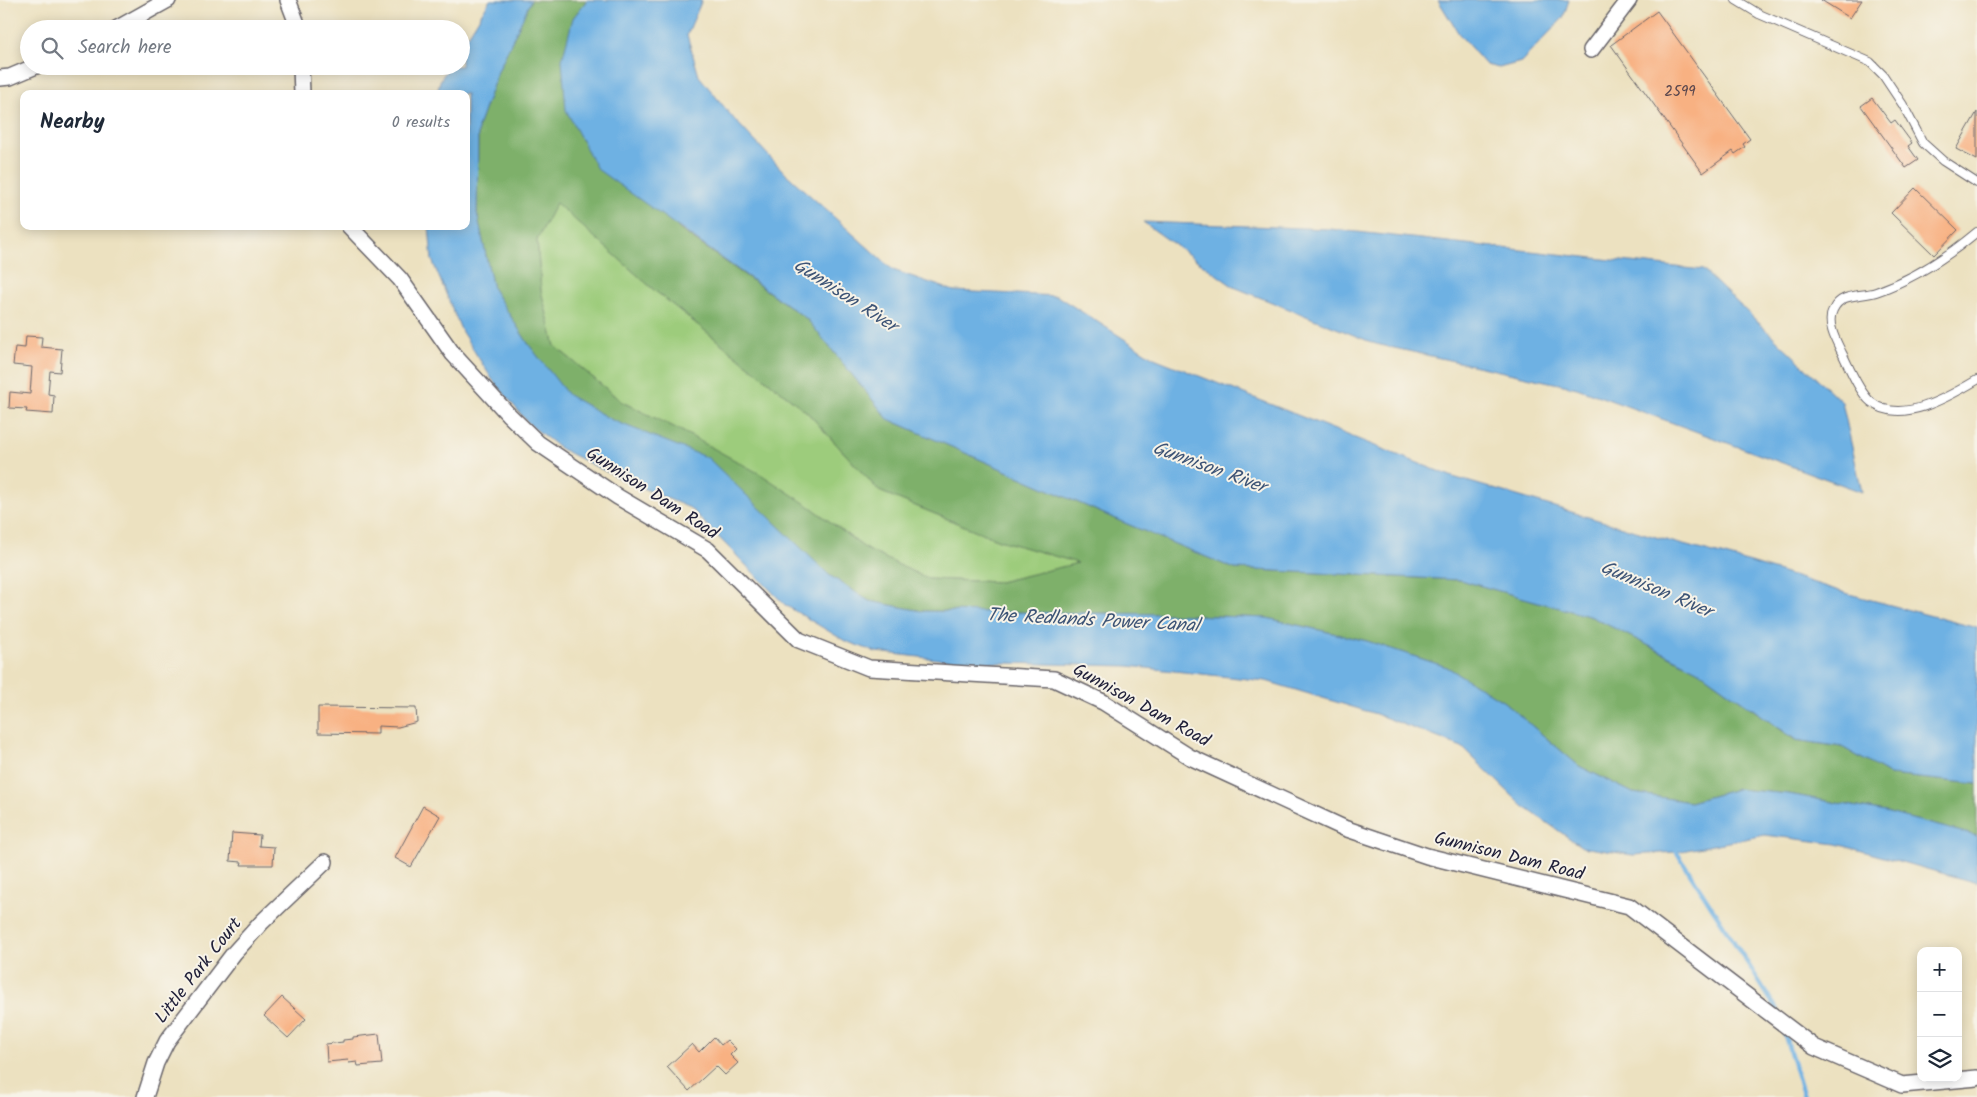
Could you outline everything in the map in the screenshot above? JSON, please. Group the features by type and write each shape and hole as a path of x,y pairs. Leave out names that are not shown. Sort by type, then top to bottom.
{"street":[{"path":"132,20 168,0"},
{"path":"288,0 296,20"},
{"path":"1591,50 1629,0"},
{"path":"0,78 20,72"},
{"path":"301,75 302,90"},
{"name":"Gunnison Dam Road","path":"352,230 400,279 453,354 508,414 538,443 618,497 708,550 799,640 869,668 1054,679 1103,702 1190,757 1344,828 1427,856 1629,906 1814,1047 1823,1051 1902,1085 1977,1078"},
{"name":"Little Park Court","path":"145,1097 156,1063 167,1041 234,953 262,922 325,862"}],"lane":[{"path":"1736,0 1759,14 1870,62 1883,75 1903,105 1923,143 1942,161 1977,183"},
{"path":"1977,232 1951,254 1920,272 1874,293 1856,294 1842,300 1832,310 1830,322 1835,339 1856,380 1871,402 1888,410 1914,409 1939,402 1977,380"}],"green space":[{"path":"531,0 587,0 573,18 679,229 807,319 888,419 1120,521 1235,569 1460,580 1592,617 1701,672 1795,740 1842,747 1890,775 1977,784 1977,836 1885,812 1789,794 1737,789 1690,802 1633,793 1579,766 1504,702 1447,667 1367,641 1267,618 1165,614 922,611 869,601 829,575 612,420 567,395 529,345 493,289 477,213 478,127 498,71","holes":["556,203 654,290 807,412 879,491 999,540 1078,563 999,582 928,579 866,549 812,508 762,475 678,429 622,402 555,346 541,291 537,240"]},
{"path":"556,202 654,290 807,412 879,491 999,540 1080,563 999,582 928,579 866,549 812,508 678,429 622,402 555,346 541,291 537,240"}],"water":[{"name":"The Redlands Power Canal","path":"490,0 531,0 498,71 478,127 477,213 493,289 529,345 568,395 612,420 708,458 829,575 869,601 922,611 1165,614 1267,618 1367,641 1447,667 1504,702 1579,766 1633,793 1690,802 1737,789 1789,794 1885,812 1977,836 1977,883 1837,844 1765,835 1676,852 1633,855 1582,847 1523,806 1462,747 1376,714 1266,681 1128,666 963,662 876,652 845,641 785,605 690,508 621,479 561,449 529,424 492,379 462,332 432,260 429,230 470,230 470,90 438,90 444,75 470,75 470,32"},
{"name":"Gunnison River","path":"587,0 702,0 687,35 699,76 734,119 785,173 893,270 954,291 1057,296 1154,358 1453,477 1676,543 1751,563 1849,594 1977,628 1977,784 1890,775 1842,747 1796,740 1701,672 1592,617 1460,580 1235,569 1120,521 888,419 807,319 597,169 566,110 562,60 573,18"},
{"path":"1438,0 1569,0 1563,18 1521,62 1499,68 1486,65 1459,34"},
{"path":"1143,222 1330,229 1703,270 1842,402 1862,492 1577,388 1376,344 1234,287"}],"building":[{"path":"1821,0 1862,0 1850,18"},
{"path":"1657,11 1750,139 1743,144 1745,147 1735,154 1733,151 1703,173 1611,45"},
{"path":"1872,98 1891,123 1895,120 1912,143 1908,146 1918,160 1906,168 1861,106"},
{"path":"1977,112 1977,160 1956,149"},
{"path":"1915,188 1958,230 1934,255 1891,213"},
{"path":"26,336 42,337 41,347 62,349 60,372 50,371 48,394 54,395 53,414 26,412 27,409 9,408 10,392 30,394 32,367 13,365 15,347 25,348"},
{"path":"318,707 416,708 417,722 398,727 378,726 378,734 318,733"},
{"path":"423,806 440,816 411,867 395,858"},
{"path":"232,833 260,835 259,846 274,847 273,865 241,865 242,862 230,861"},
{"path":"282,997 306,1019 288,1038 264,1016"},
{"path":"379,1034 382,1064 358,1066 357,1062 349,1063 348,1060 327,1062 326,1044 343,1042 343,1040 353,1039 353,1037"},
{"path":"714,1037 721,1045 727,1040 736,1049 730,1055 738,1063 725,1075 716,1066 689,1091 667,1067 692,1044 699,1052"}],"waterway":[{"path":"1674,848 1776,1008 1778,1015"},
{"path":"1783,1029 1804,1097"}]}
